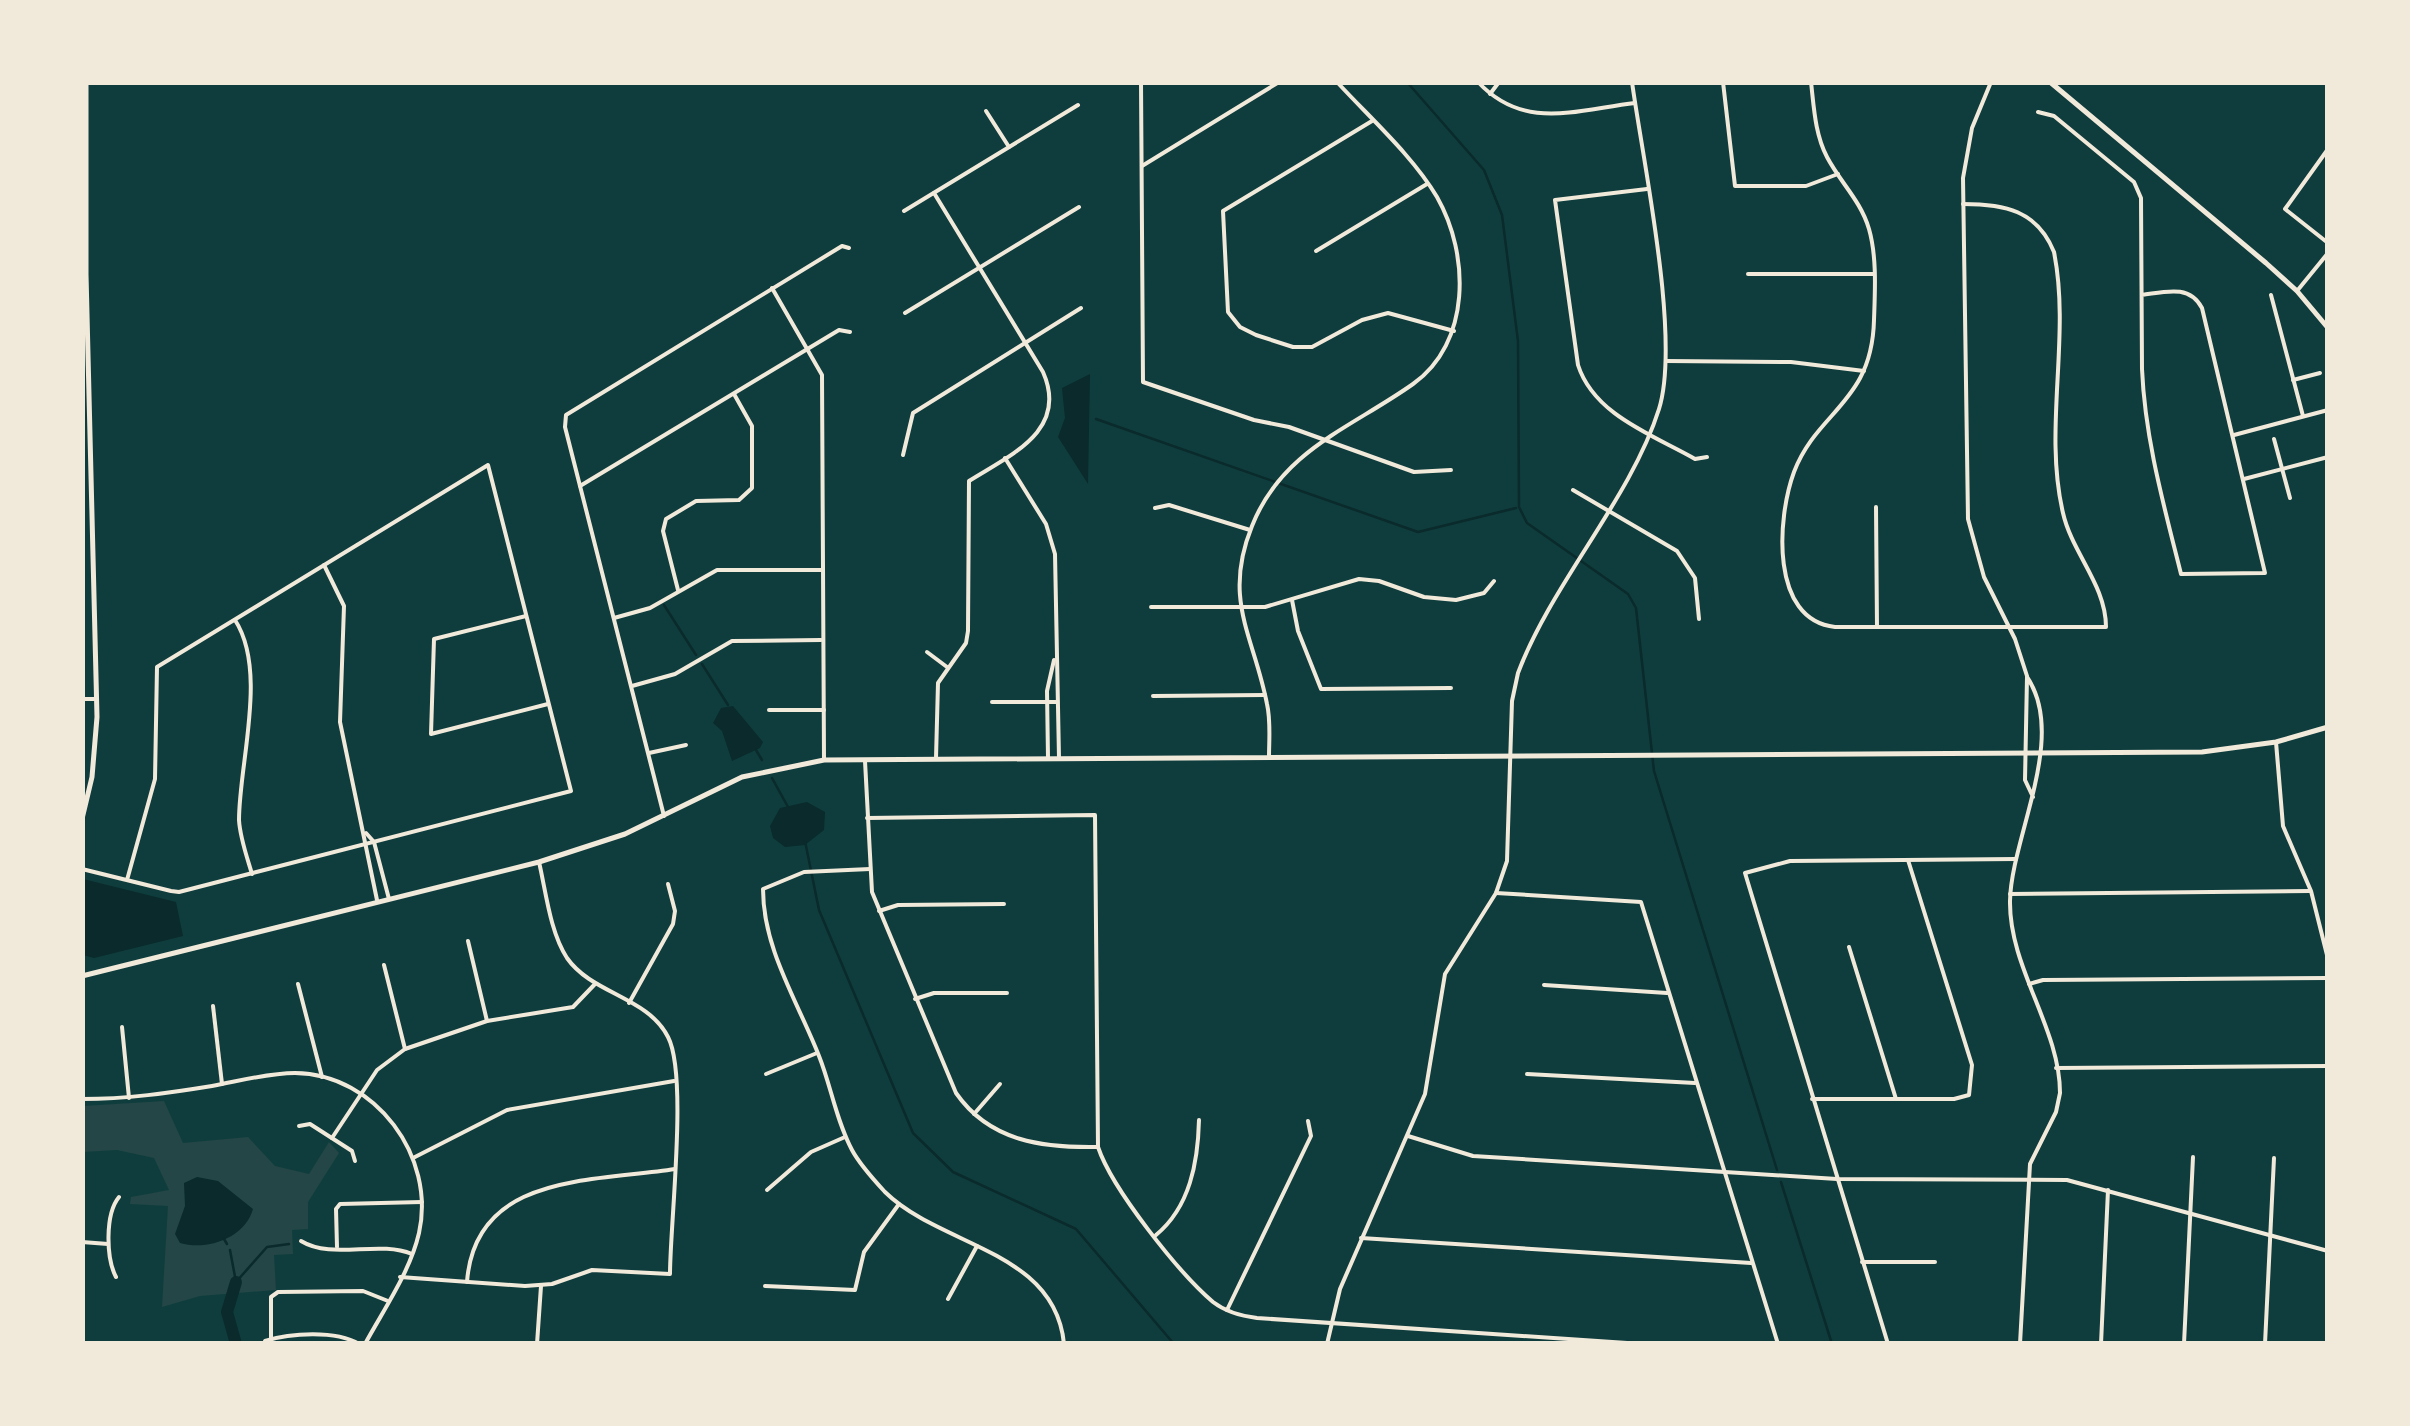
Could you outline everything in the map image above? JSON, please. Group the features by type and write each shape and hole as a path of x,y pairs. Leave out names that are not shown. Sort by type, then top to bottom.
{"main road":[{"path":"82,819 96,751 97,698 86,82"},
{"path":"2050,82 2297,291 2328,328"},
{"path":"82,976 539,862 611,840 742,777 824,760 2202,752 2276,742 2328,727"}],"street":[{"path":"1141,82 1143,382 1414,472 1451,470"},
{"path":"1141,166 1279,82"},
{"path":"1269,757 1265,695 1240,607 1241,566 1250,530 1282,474 1320,440 1414,383 1440,357 1454,330 1460,305 1454,248 1444,210 1427,184 1337,82"},
{"path":"1478,82 1506,108 1531,114 1635,103"},
{"path":"1490,94 1498,82"},
{"path":"1326,1344 1362,1238 1429,1080 1445,976 1496,893 1510,845 1511,756 1518,672 1649,433 1661,401 1666,361 1632,82"},
{"path":"1723,82 1735,186 1806,186 1838,174"},
{"path":"1811,82 1820,142 1865,216 1872,243 1874,332 1864,371 1846,405 1807,448 1789,489 1786,586 1803,615 1826,626 2106,627 2103,601 2069,534 2059,489 2054,252 2039,226 2016,210 1963,204"},
{"path":"1991,82 1966,151 1964,490 1980,566 2033,686 2039,753 2010,894 2012,924 2056,1068 2060,1100 2033,1152 2028,1178 2020,1344"},
{"path":"904,211 1078,106"},
{"path":"986,111 1009,147"},
{"path":"2038,112 2054,116 2134,182 2141,198 2141,222 2143,388 2149,440 2181,574 2265,573 2234,435 2196,296 2176,290 2142,295"},
{"path":"1372,121 1222,211 1225,299 1233,318 1256,335 1293,347 1312,347 1362,320 1388,313 1454,330"},
{"path":"2328,149 2285,208 2328,243"},
{"path":"1316,251 1427,184"},
{"path":"1647,189 1556,200 1581,373 1601,402 1695,459 1707,457"},
{"path":"934,193 1048,384 1049,414 1034,440 969,481 968,631 936,693 936,758"},
{"path":"905,313 1078,207"},
{"path":"2141,222 2149,222"},
{"path":"664,816 580,486 566,415 842,246 850,248"},
{"path":"2297,291 2328,254"},
{"path":"1748,274 1874,274"},
{"path":"772,288 822,375 824,760"},
{"path":"2271,295 2303,416"},
{"path":"902,455 913,413 1082,308"},
{"path":"580,486 839,330 850,332"},
{"path":"1666,361 1791,362 1864,371"},
{"path":"2293,380 2320,373"},
{"path":"678,590 663,531 666,519 696,500 739,500 752,488 752,426 733,394"},
{"path":"2234,435 2328,410"},
{"path":"82,420 91,420"},
{"path":"2274,439 2290,498"},
{"path":"2244,479 2328,457"},
{"path":"1006,458 1052,540 1059,758"},
{"path":"82,869 127,880 179,892 571,791 488,465 157,668 155,779 127,880"},
{"path":"1572,490 1686,560 1697,584 1700,618"},
{"path":"1155,508 1169,506 1250,530"},
{"path":"1876,506 1877,627"},
{"path":"324,565 344,606 340,722 378,904"},
{"path":"614,618 644,610 717,570 823,570"},
{"path":"1151,608 1240,607 1292,600 1349,580 1380,581 1436,600 1484,593 1494,582"},
{"path":"1292,600 1298,631 1321,689 1451,688"},
{"path":"526,616 434,640 431,734 548,704"},
{"path":"235,620 246,648 249,738 239,822 252,874"},
{"path":"632,686 674,674 732,641 823,640"},
{"path":"927,652 947,667"},
{"path":"1048,758 1048,702 1056,655"},
{"path":"2027,677 2025,780 2033,797"},
{"path":"1152,696 1265,695"},
{"path":"82,699 97,698"},
{"path":"992,702 1058,702"},
{"path":"769,710 824,710"},
{"path":"2025,720 2038,720"},
{"path":"2276,742 2283,826 2311,891 2328,959"},
{"path":"649,753 686,744"},
{"path":"865,758 870,868 879,911 956,1094 974,1114 1024,1142 1098,1147"},
{"path":"867,818 1094,815 1098,1147 1117,1186 1156,1236 1198,1287 1226,1310 1256,1318 1642,1344"},
{"path":"366,833 374,842 389,901"},
{"path":"1888,1344 1744,874 1790,861 2016,859"},
{"path":"1812,1099 1969,1095 1972,1066 1908,860"},
{"path":"400,1277 541,1286 592,1270 670,1274 675,1081 670,1040 654,1018 595,984 565,956 539,862"},
{"path":"870,868 804,872 762,889 773,949 818,1052 846,1136 862,1166 900,1204 1040,1286 1056,1310 1064,1344"},
{"path":"629,1003 673,924 675,911 668,884"},
{"path":"2010,894 2311,891"},
{"path":"1496,893 1641,902 1778,1344"},
{"path":"879,911 898,906 1004,904"},
{"path":"468,941 488,1021"},
{"path":"1849,947 1896,1099"},
{"path":"384,965 405,1049"},
{"path":"2030,984 2043,980 2328,978"},
{"path":"298,984 322,1077"},
{"path":"332,1138 377,1070 405,1049 488,1021 573,1007 595,984"},
{"path":"1544,985 1667,993"},
{"path":"915,999 934,993 1007,992"},
{"path":"213,1006 222,1084"},
{"path":"122,1027 129,1098"},
{"path":"766,1074 818,1052"},
{"path":"2056,1068 2328,1066"},
{"path":"82,1098 129,1098 281,1074 322,1077 360,1094 389,1118 413,1158 422,1202 412,1254 388,1301 362,1344 346,1337 268,1340 271,1297 278,1292 364,1291 388,1301"},
{"path":"1527,1074 1695,1083"},
{"path":"413,1158 507,1110 675,1081"},
{"path":"974,1114 1000,1084"},
{"path":"1156,1236 1169,1224 1195,1172 1199,1120"},
{"path":"1226,1310 1310,1136 1308,1121"},
{"path":"299,1126 310,1124 332,1138 352,1151 355,1162"},
{"path":"767,1190 811,1152 846,1136"},
{"path":"1408,1136 1473,1156 1837,1179 2067,1180 2328,1251"},
{"path":"2184,1344 2193,1157"},
{"path":"2265,1344 2274,1158"},
{"path":"467,1282 471,1253 483,1228 518,1197 675,1169"},
{"path":"2100,1344 2108,1190"},
{"path":"116,1277 110,1244 113,1204 119,1197"},
{"path":"337,1247 336,1209 340,1204 422,1202"},
{"path":"765,1286 855,1290 864,1252 900,1204"},
{"path":"1362,1238 1753,1263"},
{"path":"301,1241 337,1247 385,1246 412,1254"},
{"path":"82,1242 110,1244"},
{"path":"948,1299 976,1246"},
{"path":"1862,1262 1935,1262"},
{"path":"537,1344 541,1286"}],"shaded area":[{"path":"1090,374 1088,484 1058,437 1065,418 1062,388"},
{"path":"733,706 763,742 760,748 732,761 722,731 713,723 721,708"},
{"path":"807,802 825,812 824,830 805,845 785,847 773,838 770,826 780,808"},
{"path":"83,879 176,902 183,936 94,958 83,955"},
{"path":"164,1101 183,1143 248,1137 275,1166 309,1174 329,1142 339,1153 308,1202 308,1229 292,1230 293,1254 274,1255 276,1290 200,1296 162,1307 168,1206 130,1204 131,1197 169,1190 154,1158 117,1150 83,1152 83,1106"},
{"path":"197,1177 218,1181 253,1209 234,1235 202,1245 180,1243 175,1234 185,1206 184,1183"}],"waterway":[{"path":"1407,82 1484,170 1502,215 1518,341 1519,507 1527,523 1628,594 1636,608 1654,771 1777,1170"},
{"path":"1096,419 1418,532 1516,508"},
{"path":"664,605 696,655"},
{"path":"702,664 728,705"},
{"path":"756,750 762,760"},
{"path":"772,778 788,807"},
{"path":"805,841 819,910 913,1133 953,1172 1076,1229 1174,1344"},
{"path":"1781,1182 1832,1344"},
{"path":"224,1239 227,1244"},
{"path":"236,1282 267,1247 289,1244"},
{"path":"230,1250 236,1282"},
{"path":"236,1282 227,1312 236,1344"}]}
